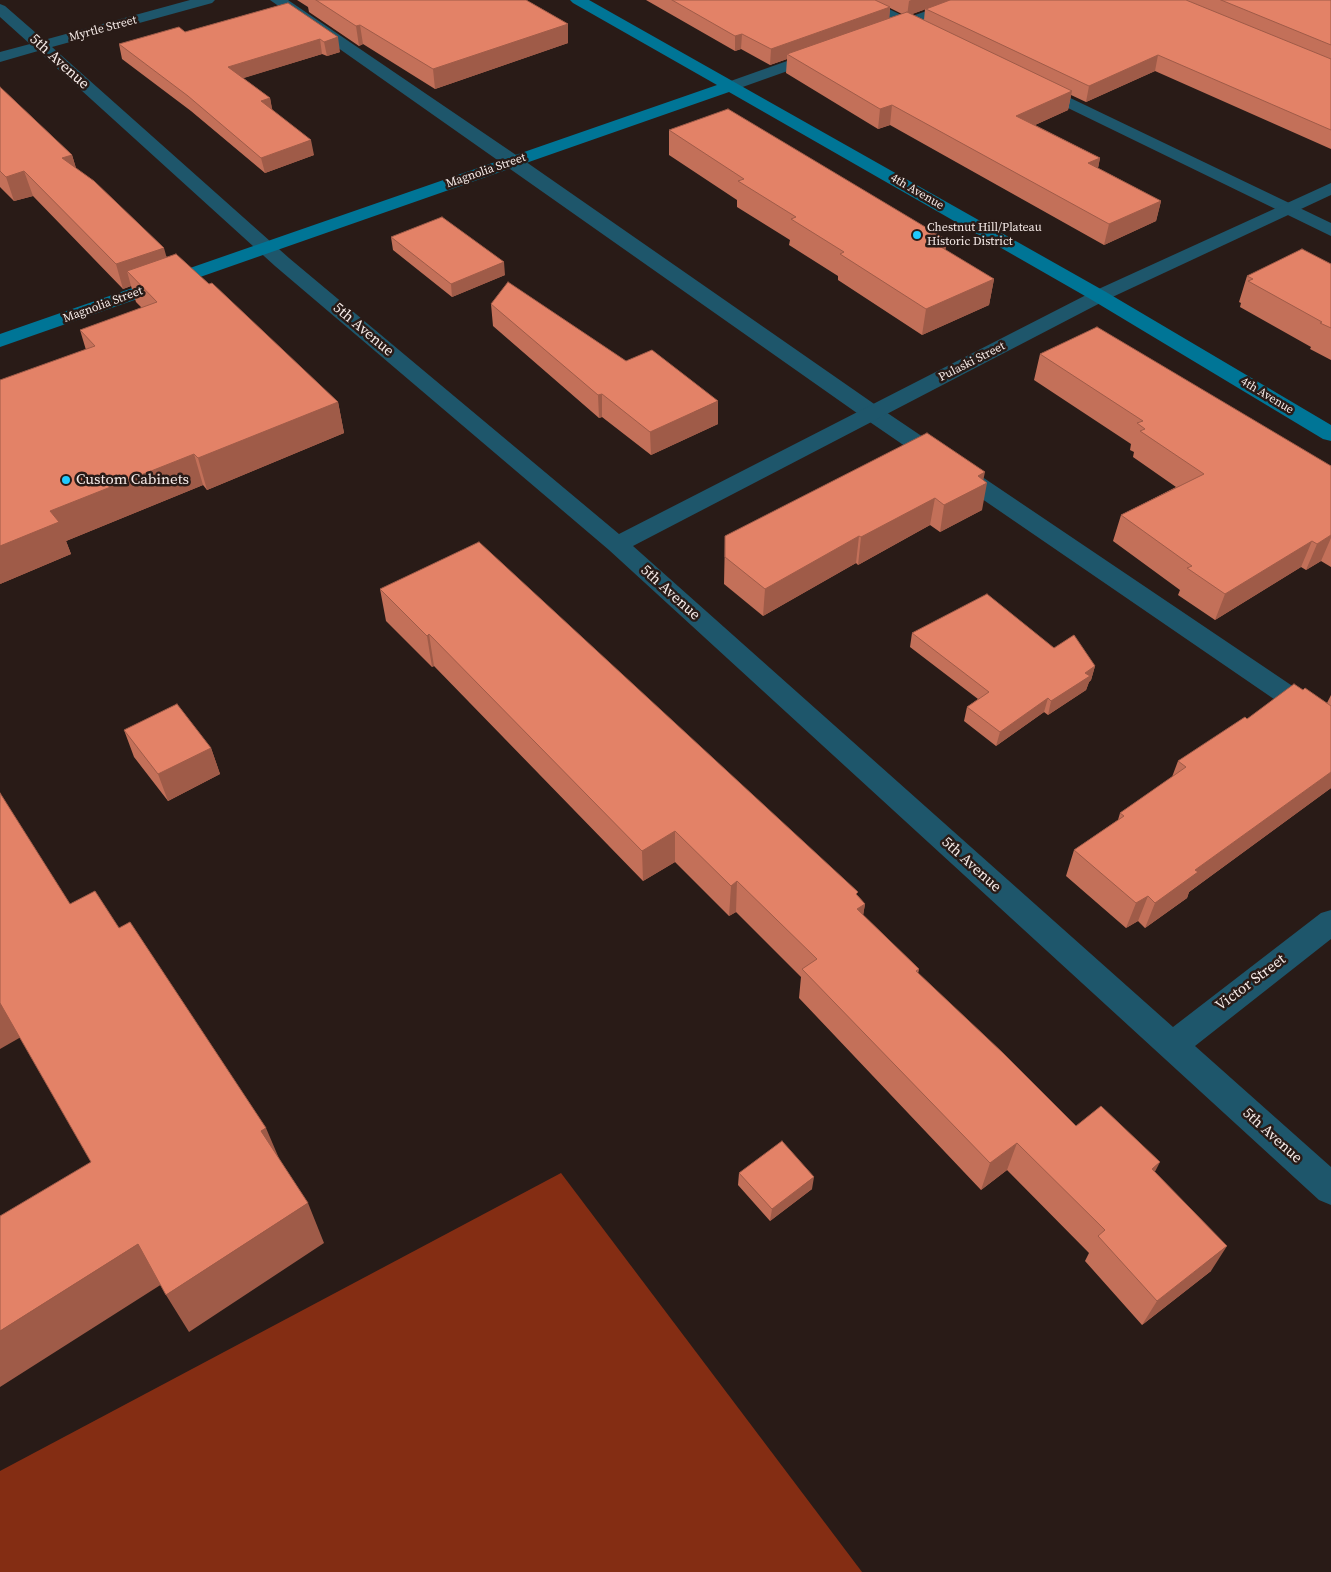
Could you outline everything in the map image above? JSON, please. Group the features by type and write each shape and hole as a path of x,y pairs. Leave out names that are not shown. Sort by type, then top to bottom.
{"main road":[{"name":"4th Avenue","path":"578,0 1099,296 1331,434"},
{"name":"Magnolia Street","path":"0,341 731,86"}],"street":[{"name":"Myrtle Street","path":"0,57 207,0"},
{"path":"278,0 513,161 872,413 1331,725"},
{"path":"858,0 941,41"},
{"path":"869,37 971,0"},
{"name":"5th Avenue","path":"0,9 265,247 617,545 1331,1189"},
{"name":"Magnolia Street","path":"731,86 832,50"},
{"path":"1021,80 1331,230"},
{"name":"Pulaski Street","path":"617,545 1099,296 1331,188"},
{"name":"Victor Street","path":"1172,1046 1212,1012 1331,922"}],"shaded area":[{"path":"561,1173 862,1572 0,1572 0,1471"}],"building":[{"path":"316,0 526,0 568,24 433,69 360,25 356,26"},
{"path":"672,0 875,0 890,7 771,49 742,34 735,36"},
{"path":"950,0 1186,0 1331,59 1331,130 1158,55 1089,86 926,9"},
{"path":"1221,0 1331,0 1331,45"},
{"path":"288,3 338,37 324,42 320,39 228,67 270,98 261,101 311,140 261,158 188,96 119,44 179,27 185,32"},
{"path":"907,12 1072,91 1016,116 1100,158 1088,163 1161,201 1109,224 892,105 880,109 787,54"},
{"path":"0,87 72,155 62,158 94,181 164,248 116,264 24,171 6,177 0,171"},
{"path":"728,109 947,240 936,244 994,279 926,309 840,254 844,252 791,219 796,217 738,181 744,179 669,130"},
{"path":"442,217 504,262 451,284 391,237"},
{"path":"1302,249 1331,264 1331,328 1248,281 1253,279 1247,276"},
{"path":"176,254 209,284 212,283 338,402 198,458 194,454 50,511 59,522 0,546 0,380 95,346 80,330 157,302 127,271"},
{"path":"508,282 626,361 652,350 718,401 650,432 602,394 598,395 491,304"},
{"path":"1097,327 1331,466 1331,535 1317,544 1312,541 1225,594 1187,568 1192,566 1121,515 1204,474 1140,431 1145,429 1137,423 1143,421 1040,354"},
{"path":"927,433 985,472 978,476 987,483 944,505 935,498 861,537 859,536 765,589 725,557 725,536"},
{"path":"479,542 858,892 856,894 865,904 857,909 919,969 916,971 1003,1053 1076,1126 1101,1106 1160,1162 1152,1169 1227,1246 1157,1301 1098,1236 1105,1230 1017,1143 990,1163 802,969 817,959 737,881 731,886 675,831 642,851 429,634 427,636 380,589"},
{"path":"987,594 1054,648 1074,635 1095,666 1085,673 1090,676 1051,701 1048,698 1000,732 967,707 989,692 912,633"},
{"path":"1294,684 1303,690 1305,688 1331,706 1331,772 1195,870 1198,872 1155,903 1148,896 1136,903 1074,850 1124,816 1120,813 1186,767 1178,761 1245,717 1247,719"},
{"path":"177,704 211,748 158,774 124,730"},
{"path":"0,793 70,904 95,891 119,928 130,922 266,1128 261,1131 308,1203 166,1295 138,1244 0,1331 0,1216 91,1162 0,1003"},
{"path":"782,1141 814,1177 772,1209 739,1173"}],"place":[{"name":"Chestnut Hill/Plateau Historic District","path":"917,235"},
{"name":"Custom Cabinets","path":"66,480"}]}
